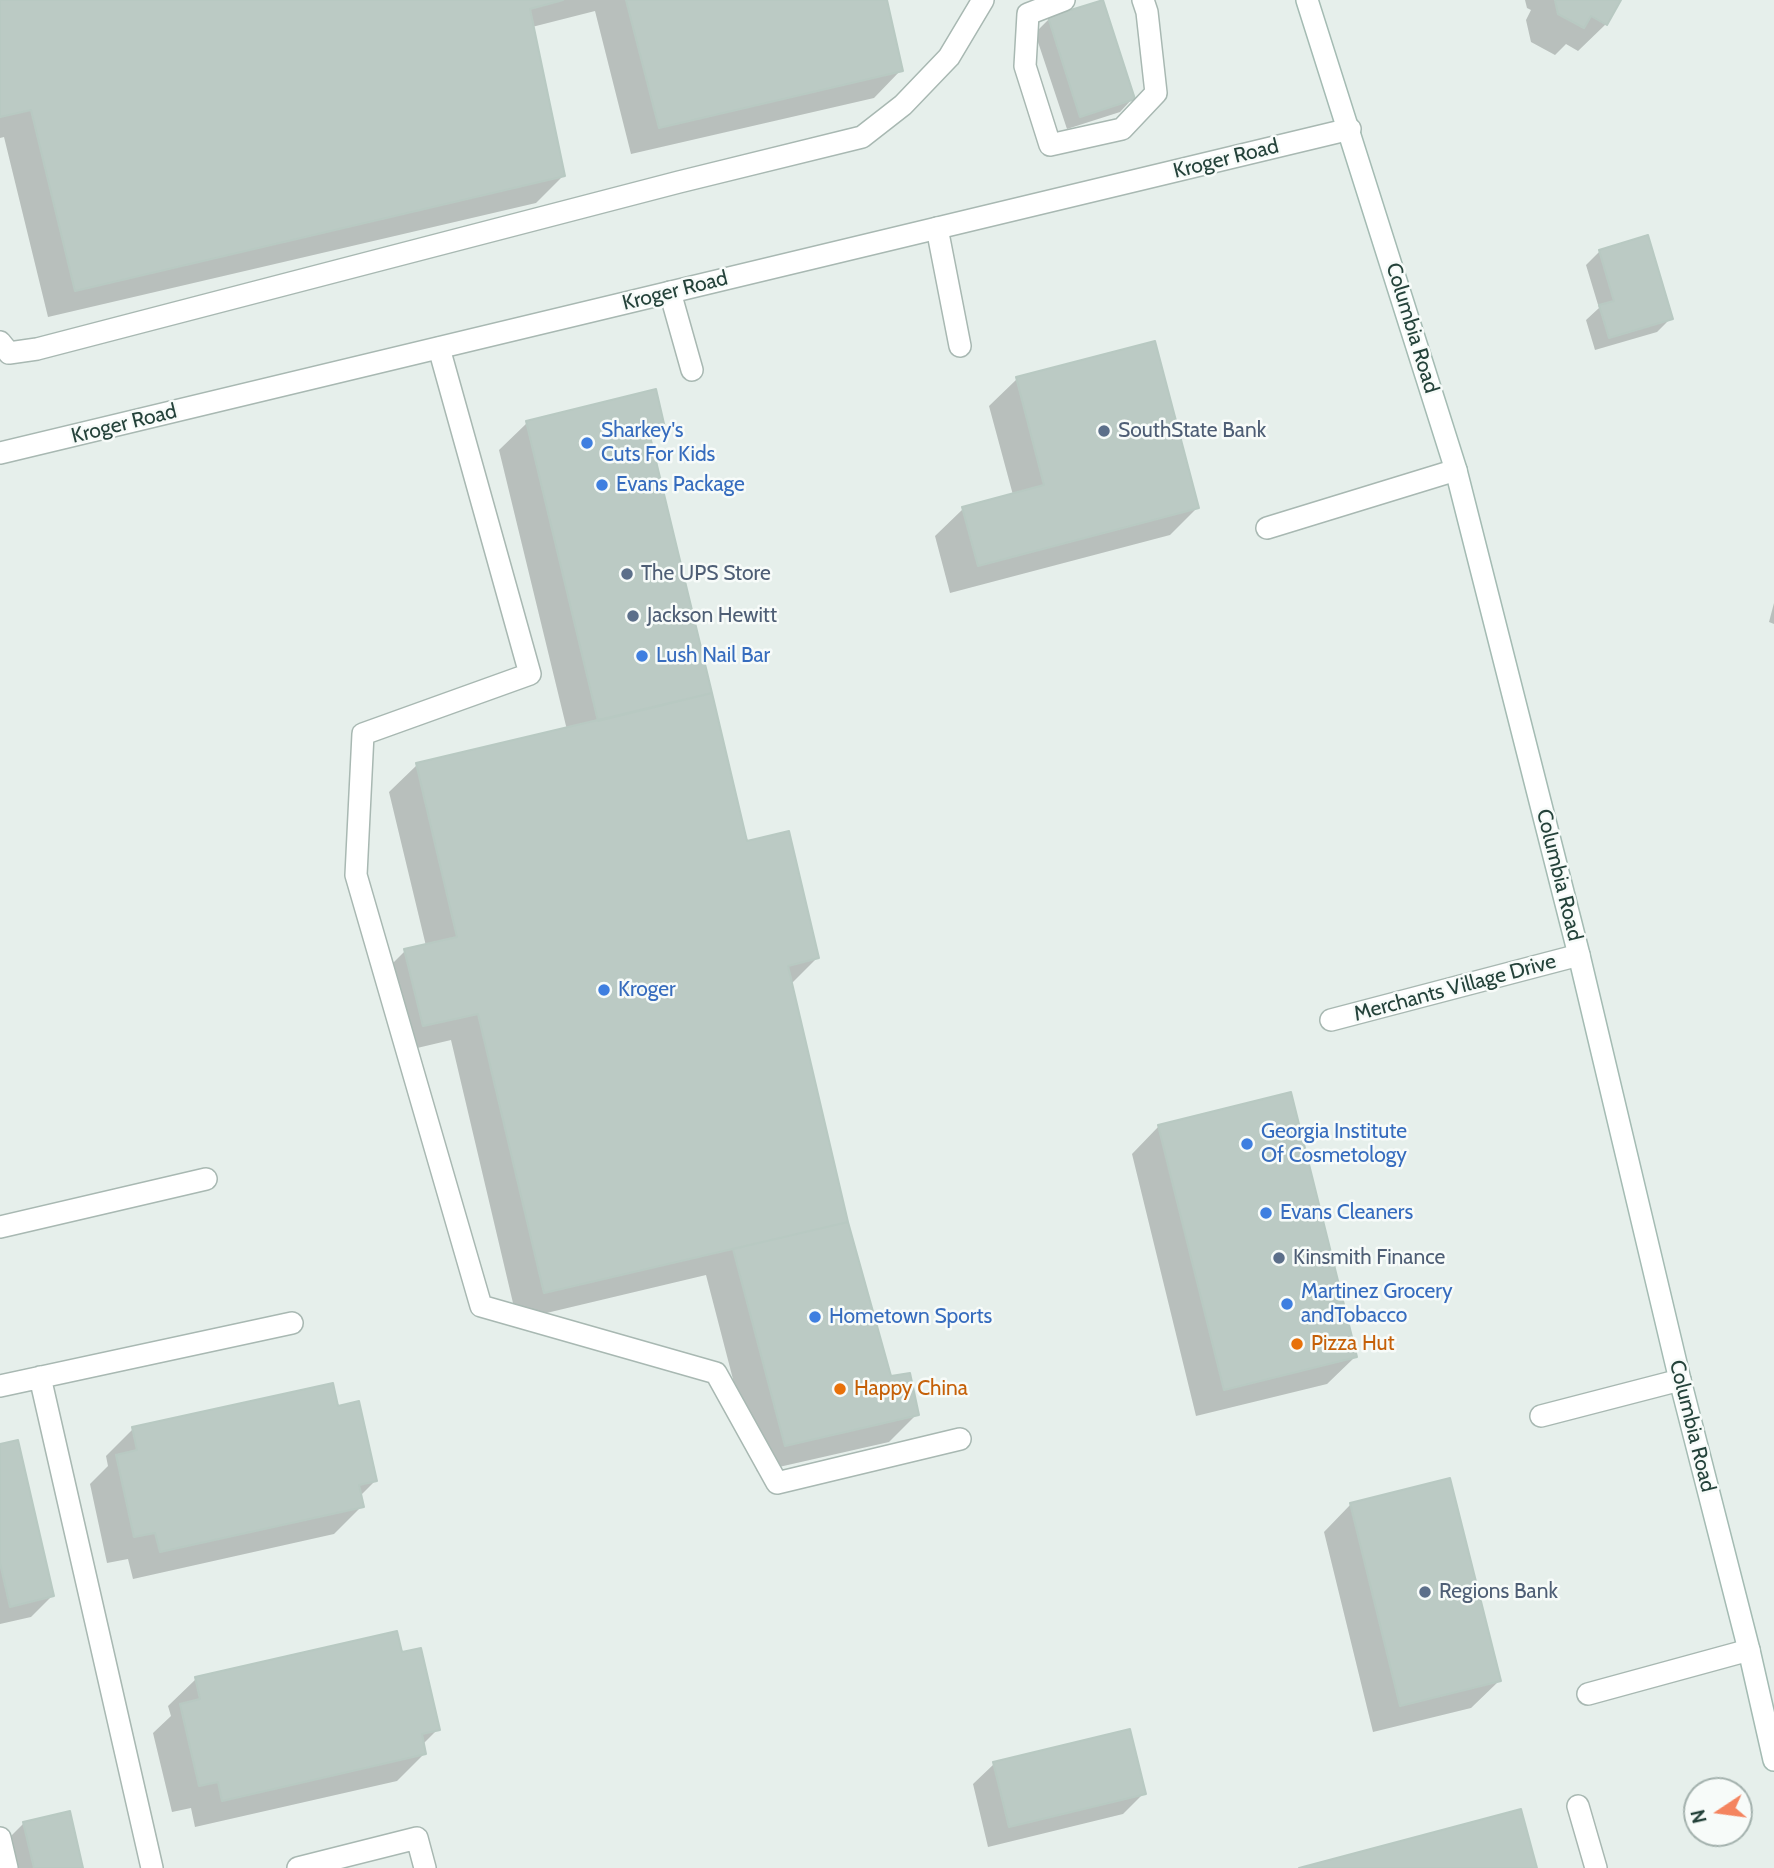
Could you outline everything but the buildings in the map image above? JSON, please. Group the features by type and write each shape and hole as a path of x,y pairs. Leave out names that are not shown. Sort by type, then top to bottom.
{"main road":[{"path":"0,342 9,353 37,349 678,182 862,137 903,105 949,57 983,0"},
{"path":"1064,0 1028,14 1025,66 1050,145 1122,129 1156,93 1147,12 1143,0"},
{"name":"Columbia Road","path":"1307,0 1456,470 1579,955 1774,1760"},
{"name":"Kroger Road","path":"0,453 1350,129"},
{"path":"937,228 960,346"},
{"path":"670,292 692,370"},
{"path":"439,348 530,674 363,734 356,875 481,1306 716,1373 778,1483 960,1439"},
{"path":"1267,528 1456,470"},
{"name":"Merchants Village Drive","path":"1331,1020 1579,955"},
{"path":"0,1227 206,1179"},
{"path":"0,1386 292,1323"},
{"path":"40,1377 152,1868"},
{"path":"1541,1416 1680,1380"},
{"path":"1588,1694 1749,1650"},
{"path":"1578,1806 1595,1868"},
{"path":"0,1838 7,1868"},
{"path":"298,1868 417,1838 425,1868"}],"place":[{"name":"SouthState Bank","path":"1104,431"},
{"name":"Sharkey's Cuts For Kids","path":"587,443"},
{"name":"Evans Package","path":"602,485"},
{"name":"The UPS Store","path":"627,574"},
{"name":"Jackson Hewitt","path":"633,616"},
{"name":"Lush Nail Bar","path":"642,656"},
{"name":"Kroger","path":"604,990"},
{"name":"Georgia Institute Of Cosmetology","path":"1247,1144"},
{"name":"Evans Cleaners","path":"1266,1213"},
{"name":"Kinsmith Finance","path":"1279,1258"},
{"name":"Martinez Grocery andTobacco","path":"1287,1304"},
{"name":"Hometown Sports","path":"815,1317"},
{"name":"Pizza Hut","path":"1297,1344"},
{"name":"Happy China","path":"840,1389"},
{"name":"Regions Bank","path":"1425,1592"}]}
